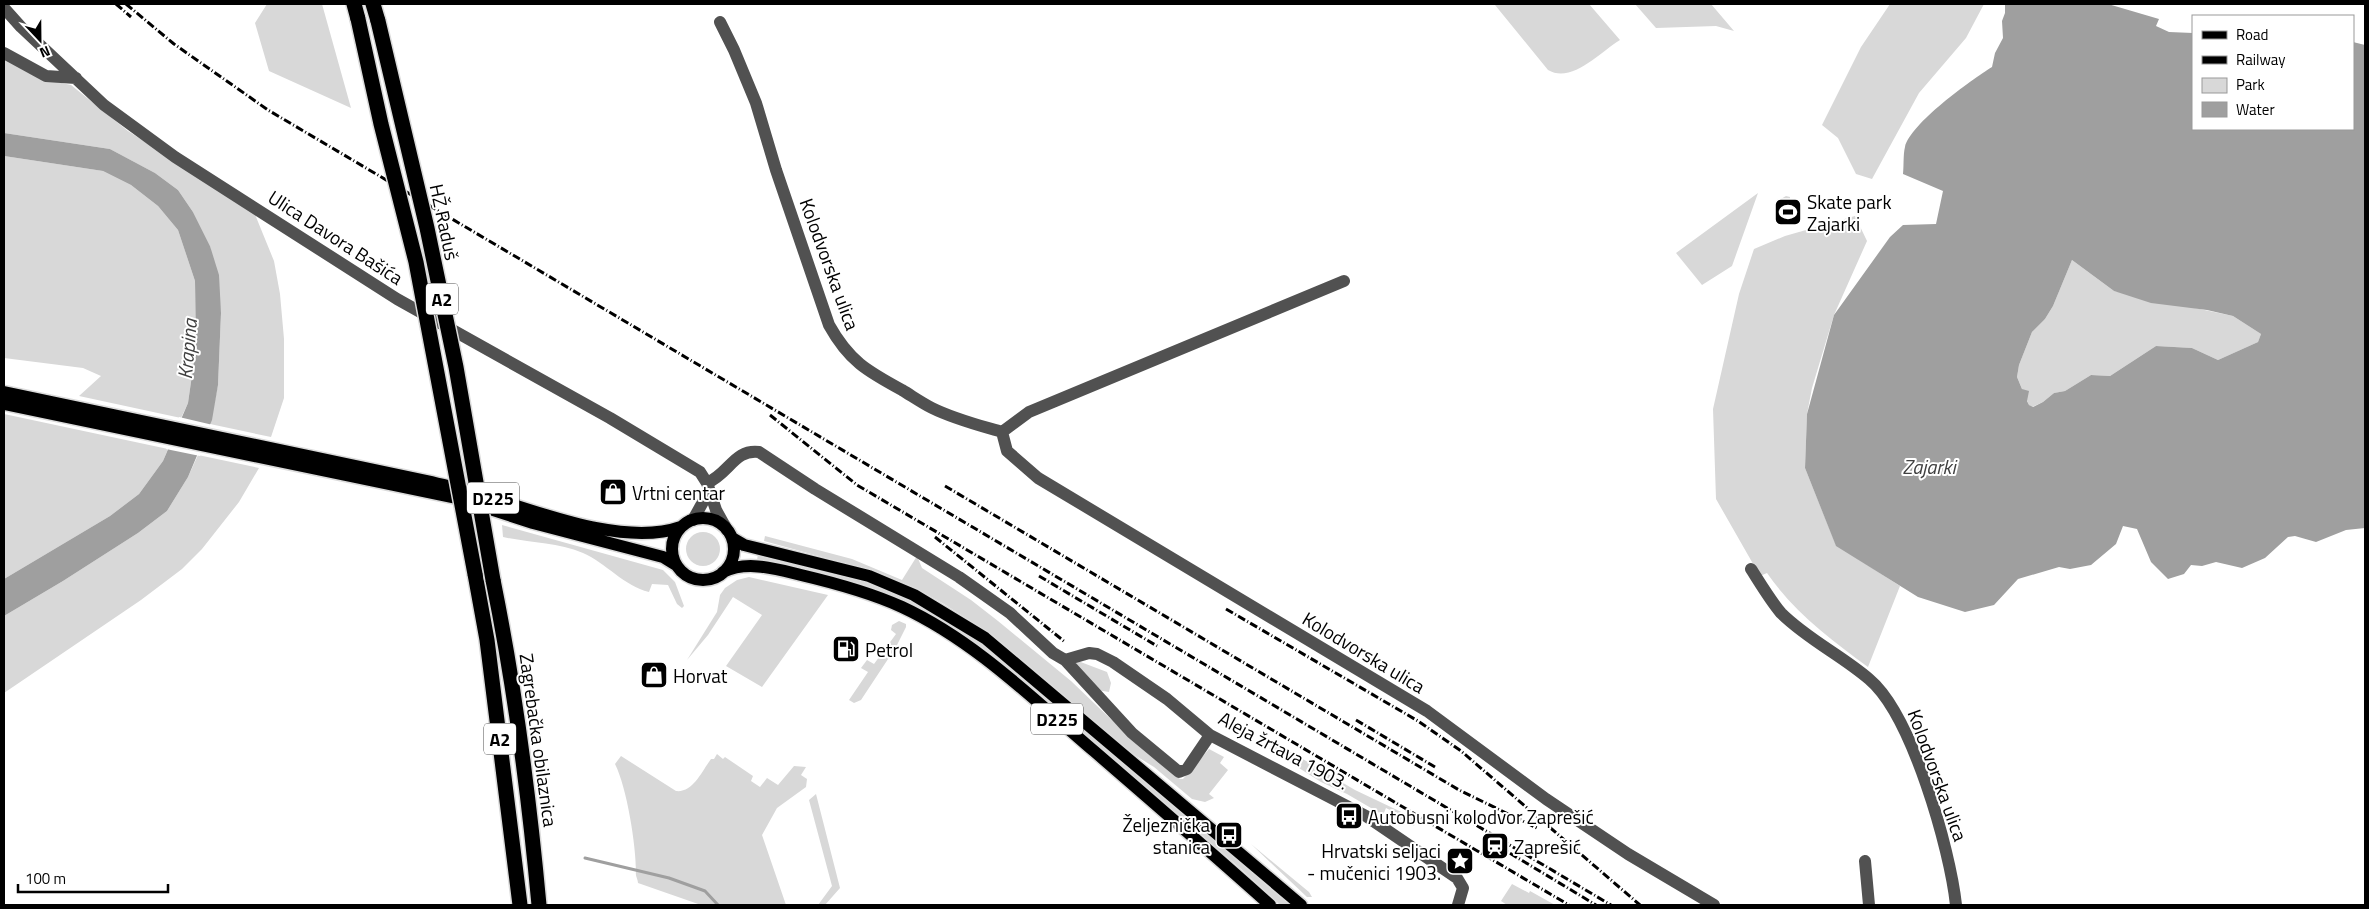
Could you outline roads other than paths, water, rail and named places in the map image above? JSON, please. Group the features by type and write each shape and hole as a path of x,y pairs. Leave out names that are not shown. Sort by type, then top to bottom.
{"highway":[{"name":"HŽ Raduš","path":"354,4 381,124 416,262 474,574"},
{"name":"HŽ Raduš","path":"373,4 423,210 454,358 494,580"},
{"name":"Zagrebačka obilaznica","path":"474,574 487,640 520,905"},
{"name":"Zagrebačka obilaznica","path":"494,580 505,636 520,742 539,905"}],"main road":[{"name":"D225","path":"4,392 75,413 303,461 450,487 585,525 644,533 660,533 681,527 693,520 712,519 744,545 870,576 914,594 984,638 1301,905"},
{"name":"D225","path":"4,404 75,413"},
{"name":"D225","path":"303,461 470,502 533,523 663,557 676,565 687,576 702,580 717,576 739,566 760,567 854,589 902,607 952,634 987,660 1270,905"},
{"path":"676,565 672,550 673,542 681,527"},
{"path":"724,572 733,556 729,534"}],"street":[{"name":"Ulica Davora Bašića","path":"4,8 21,27 104,105 175,157 397,299 610,418 700,472 708,487 716,510 729,534"},
{"name":"Kolodvorska ulica","path":"720,22 756,103 776,170 828,325 840,345 877,378 932,408 961,420 1002,432 1007,451 1038,478 1427,711 1546,799 1628,854 1714,905"},
{"path":"4,53 46,76 76,78"},
{"path":"1002,432 1028,412 1344,281"},
{"path":"693,520 700,509 708,487 724,474 741,454 749,451 758,452 959,577 1010,613 1053,654 1065,660 1132,734 1179,772 1187,769 1210,734"},
{"name":"Kolodvorska ulica","path":"1750,570 1781,612 1807,634 1870,679 1892,706 1910,744 1950,862 1956,905"},
{"name":"Aleja žrtava 1903.","path":"1065,660 1089,653 1098,654 1132,673 1210,734 1366,816 1451,872 1463,888 1458,905"},
{"path":"1864,861 1869,905"}],"water":[{"name":"Zajarki","path":"2005,4 2108,4 2159,19 2156,26 2169,32 2192,33 2192,130 2354,130 2354,42 2365,45 2365,528 2346,530 2316,542 2295,536 2288,537 2265,558 2242,568 2216,562 2202,566 2191,565 2184,574 2168,579 2151,562 2137,529 2123,526 2116,544 2091,565 2070,569 2059,567 2018,579 1994,605 1965,612 1918,597 1836,546 1805,468 1807,414 1834,315 1890,237 1903,225 1936,224 1943,191 1903,174 1905,147 1909,137 1942,103 1992,67 1995,53 2003,38 2002,21 2005,13","holes":["2072,260 2114,291 2151,303 2207,310 2233,316 2261,334 2258,342 2218,360 2192,348 2156,346 2110,376 2091,375 2065,391 2054,393 2033,407 2029,405 2027,401 2029,391 2022,389 2017,377 2019,365 2032,332 2045,319 2053,306"]},
{"path":"4,133 110,149 155,173 178,190 193,212 210,246 219,275 221,313 218,385 212,420 188,477 167,511 138,533 4,616 4,579 110,516 139,494 163,461 188,403 196,347 195,281 178,230 158,206 131,185 103,171 4,156"}],"waterway":[{"path":"585,858 669,878 705,891 718,905"}],"railway":[{"path":"116,4 131,17"},
{"path":"126,4 174,44 268,110 1611,905"},
{"path":"770,415 857,485 1569,905"},
{"path":"945,486 1459,790 1537,828"},
{"path":"935,537 1065,642"},
{"path":"1039,576 1157,646"},
{"path":"1226,609 1418,721 1461,751 1640,905"},
{"path":"1356,720 1435,767"},
{"path":"1498,846 1596,905"}],"place":[{"name":"Skate park Zajarki","path":"1788,212"},
{"name":"Vrtni centar","path":"613,492"},
{"name":"Petrol","path":"846,649"},
{"name":"Horvat","path":"654,675"},
{"name":"Autobusni kolodvor Zaprešić","path":"1349,816"},
{"name":"Željeznička stanica","path":"1229,835"},
{"name":"Zaprešić","path":"1495,846"},
{"name":"Hrvatski seljaci - mučenici 1903.","path":"1460,861"}],"water label":[{"name":"Krapina","path":"187,349"}]}
